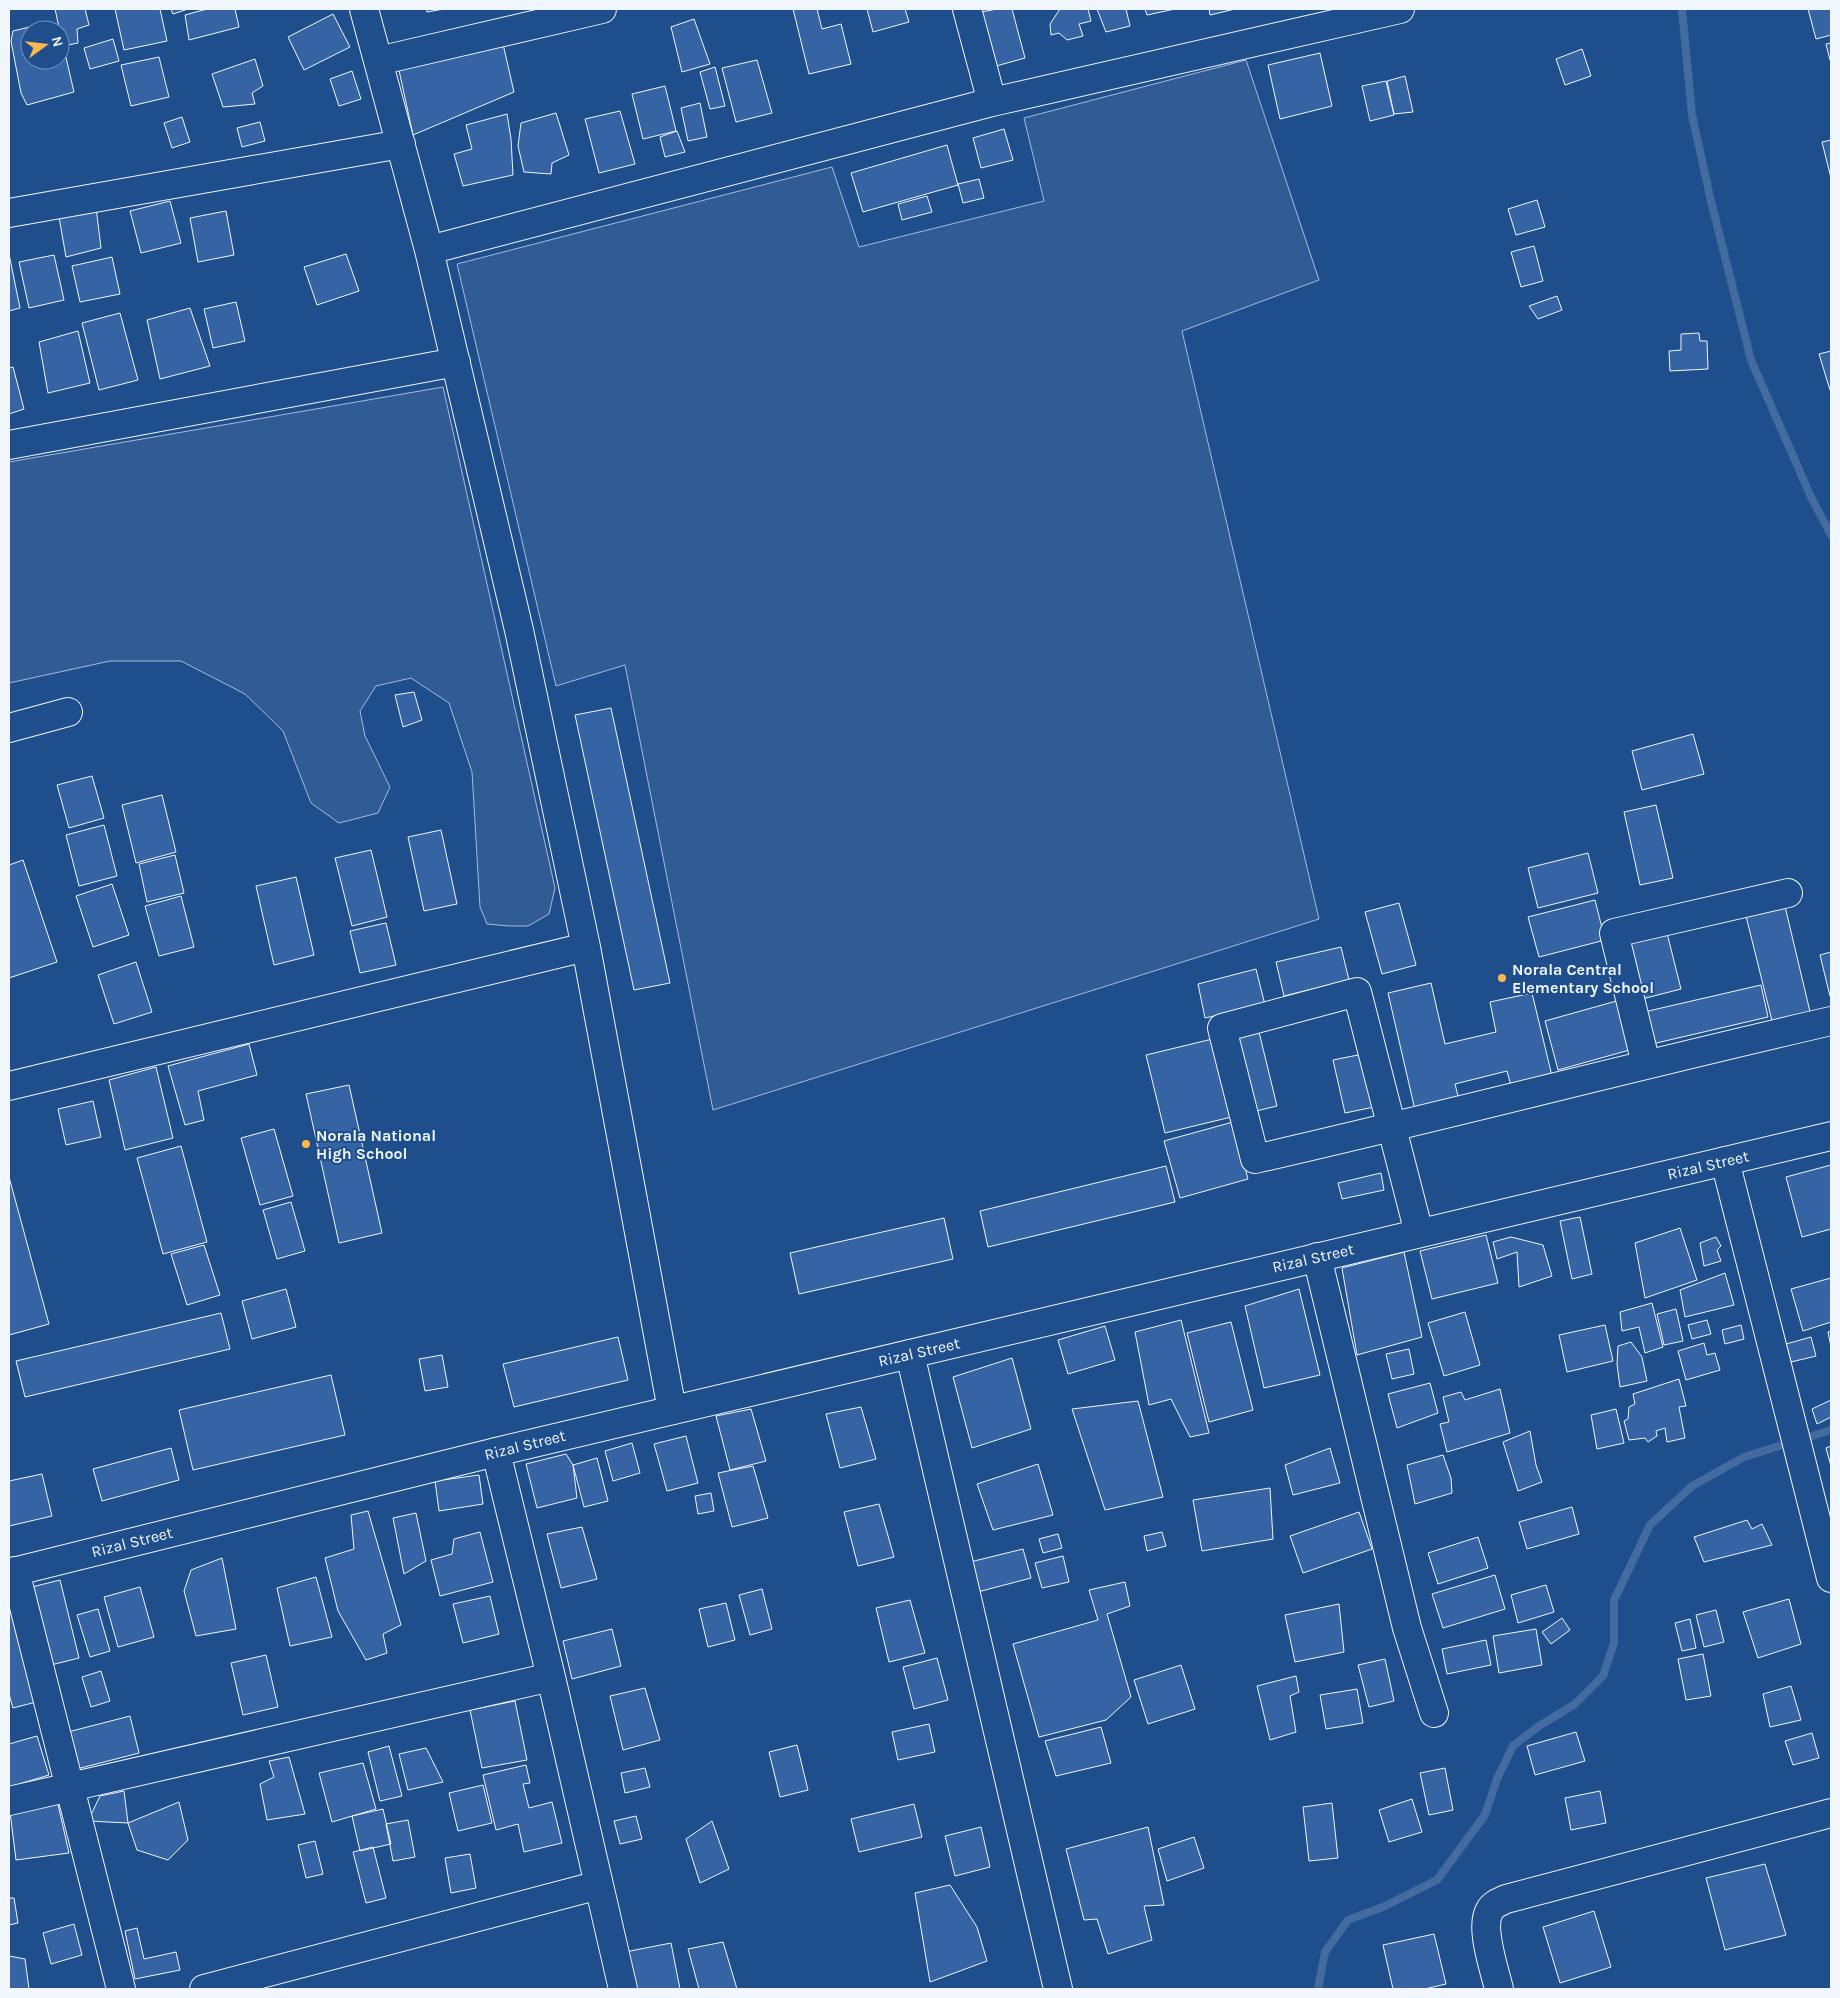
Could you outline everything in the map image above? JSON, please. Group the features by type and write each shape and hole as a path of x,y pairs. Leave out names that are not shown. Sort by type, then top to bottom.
{"street":[{"path":"364,9 429,250 519,630 586,947 672,1410"},
{"path":"378,61 602,9"},
{"path":"967,9 992,102"},
{"path":"429,250 992,102 1400,9"},
{"path":"9,213 400,144"},
{"path":"9,445 456,362"},
{"path":"9,728 68,712"},
{"path":"1646,1064 1614,933 1788,892"},
{"path":"9,1086 586,947"},
{"path":"1419,1233 1391,1128 1357,992 1222,1028 1255,1159 1391,1128 1831,1020"},
{"name":"Rizal Street","path":"12,1572 496,1452 1831,1136"},
{"path":"1725,1161 1831,1578"},
{"path":"1317,1257 1407,1628 1434,1713"},
{"path":"910,1354 1058,1989"},
{"path":"496,1452 551,1677 623,1989"},
{"path":"12,1572 121,1989"},
{"path":"9,1801 551,1677"},
{"path":"1499,1989 1486,1933 1486,1922 1489,1911 1501,1901 1831,1814"},
{"path":"204,1989 599,1885"}],"shaded area":[{"path":"1246,60 1319,280 1182,331 1319,919 713,1110 625,665 556,686 457,264 832,167 859,247 1044,201 1024,118"},
{"path":"443,387 555,888 549,914 528,926 487,924 480,907 472,772 449,703 411,678 376,686 360,711 365,736 390,787 378,813 339,823 311,803 283,731 245,694 181,661 110,661 9,683 9,462"}],"building":[{"path":"55,9 85,9 89,25 77,29 78,43 70,45 70,20 57,20"},
{"path":"115,9 160,9 167,41 124,50"},
{"path":"171,9 188,9 173,14"},
{"path":"207,9 235,9 239,27 189,40 185,15"},
{"path":"426,9 444,9 427,12"},
{"path":"793,9 817,9 822,29 841,24 851,64 809,74"},
{"path":"867,9 905,9 909,22 873,32"},
{"path":"997,9 1012,9 1025,58 989,68 976,13"},
{"path":"1060,9 1088,9 1091,21 1079,24 1083,36 1067,40 1059,33 1051,35 1050,24"},
{"path":"1097,9 1126,9 1130,26 1106,32"},
{"path":"1145,9 1175,9 1147,15"},
{"path":"1209,9 1235,9 1210,15"},
{"path":"1808,9 1831,9 1831,35 1816,39"},
{"path":"333,14 350,47 304,70 288,37"},
{"path":"694,19 710,64 682,72 671,27"},
{"path":"20,29 20,70 69,70 74,92 27,105 21,93 11,41 13,31"},
{"path":"113,39 119,61 90,69 84,48"},
{"path":"1831,43 1831,60 1830,60 1826,44"},
{"path":"503,44 514,92 413,135 397,61"},
{"path":"1582,49 1591,76 1565,85 1556,59"},
{"path":"1320,53 1332,106 1280,119 1268,65"},
{"path":"159,57 169,97 131,106 121,65"},
{"path":"255,59 263,86 252,93 255,104 223,107 212,74"},
{"path":"757,60 772,113 736,122 722,68"},
{"path":"715,67 725,106 710,109 700,72"},
{"path":"352,71 361,99 339,106 330,79"},
{"path":"1405,76 1413,112 1394,114 1387,81"},
{"path":"1386,81 1394,115 1370,121 1362,86"},
{"path":"665,86 676,131 643,139 632,94"},
{"path":"700,103 707,137 688,141 681,108"},
{"path":"620,111 635,164 599,173 585,119"},
{"path":"556,113 569,155 552,163 551,174 524,172 518,146 521,123"},
{"path":"507,114 511,139 513,175 463,186 454,154 472,149 466,125"},
{"path":"182,117 190,142 172,148 164,123"},
{"path":"260,122 265,141 242,147 237,128"},
{"path":"1004,129 1013,160 981,168 973,138"},
{"path":"677,131 685,152 665,157 660,137"},
{"path":"1831,140 1831,178 1822,142"},
{"path":"947,145 958,185 863,212 851,173"},
{"path":"979,179 984,198 963,203 958,184"},
{"path":"927,196 932,212 902,220 898,204"},
{"path":"1537,200 1545,227 1516,235 1508,209"},
{"path":"170,201 181,243 141,253 130,211"},
{"path":"96,207 101,248 66,257 59,217"},
{"path":"226,211 234,255 198,262 190,218"},
{"path":"1534,246 1543,281 1521,287 1511,252"},
{"path":"9,254 20,308 9,311"},
{"path":"346,254 359,291 317,305 304,267"},
{"path":"54,255 64,300 29,308 19,262"},
{"path":"112,257 120,294 80,302 72,266"},
{"path":"1557,296 1562,310 1538,319 1529,306"},
{"path":"236,302 245,341 213,348 204,309"},
{"path":"190,308 210,366 160,379 147,320"},
{"path":"120,313 138,380 99,390 82,323"},
{"path":"78,331 90,383 48,393 39,342"},
{"path":"1699,333 1700,341 1707,341 1708,369 1670,371 1669,351 1681,350 1681,334"},
{"path":"1831,351 1831,390 1830,390 1819,354"},
{"path":"13,367 24,409 9,414 9,368"},
{"path":"414,692 422,720 403,727 395,695"},
{"path":"611,708 670,983 634,990 575,715"},
{"path":"1693,734 1704,774 1642,790 1632,751"},
{"path":"92,776 104,818 69,828 57,785"},
{"path":"162,795 176,852 136,863 122,805"},
{"path":"1656,805 1673,878 1640,885 1624,812"},
{"path":"104,825 117,876 79,886 66,835"},
{"path":"441,830 457,904 424,911 408,837"},
{"path":"371,850 387,917 352,926 335,858"},
{"path":"1588,853 1598,893 1538,908 1528,868"},
{"path":"175,855 184,893 147,902 139,864"},
{"path":"23,860 57,962 9,978 9,865"},
{"path":"296,877 314,955 274,965 256,886"},
{"path":"112,884 129,935 93,947 76,896"},
{"path":"181,896 194,947 159,956 145,906"},
{"path":"1783,898 1812,1020 1774,1029 1744,908"},
{"path":"1595,900 1605,940 1539,957 1528,917"},
{"path":"1399,903 1416,965 1382,974 1365,912"},
{"path":"386,923 396,965 360,973 350,931"},
{"path":"1666,929 1681,989 1642,999 1627,938"},
{"path":"1341,947 1349,980 1284,996 1276,962"},
{"path":"1831,952 1831,996 1830,996 1820,955"},
{"path":"136,962 152,1012 114,1024 98,975"},
{"path":"1256,969 1265,1005 1205,1018 1198,984"},
{"path":"1431,983 1445,1044 1496,1032 1490,1002 1532,993 1552,1076 1511,1086 1507,1071 1455,1084 1459,1100 1415,1110 1388,993"},
{"path":"1761,985 1768,1017 1652,1044 1644,1012"},
{"path":"1620,1000 1633,1049 1558,1070 1545,1021"},
{"path":"1258,1028 1277,1106 1165,1133 1146,1055"},
{"path":"249,1044 257,1075 198,1091 204,1120 185,1125 168,1066"},
{"path":"1368,1053 1379,1106 1345,1113 1333,1060"},
{"path":"156,1067 173,1138 125,1150 109,1080"},
{"path":"349,1085 382,1233 339,1243 306,1094"},
{"path":"93,1101 101,1137 66,1145 58,1109"},
{"path":"1233,1122 1248,1179 1180,1198 1164,1141"},
{"path":"274,1129 293,1196 260,1205 241,1138"},
{"path":"181,1146 207,1242 163,1254 137,1158"},
{"path":"1831,1165 1831,1229 1802,1237 1786,1177"},
{"path":"1166,1166 1175,1202 988,1247 980,1211"},
{"path":"1381,1173 1384,1190 1342,1199 1338,1183"},
{"path":"9,1177 49,1324 9,1335"},
{"path":"291,1202 305,1251 277,1259 263,1210"},
{"path":"1580,1217 1592,1274 1572,1279 1560,1221"},
{"path":"944,1218 953,1259 799,1294 790,1253"},
{"path":"1680,1228 1697,1280 1645,1298 1635,1243"},
{"path":"1486,1235 1498,1283 1432,1299 1420,1251"},
{"path":"1511,1237 1543,1245 1552,1276 1519,1287 1517,1252 1497,1259 1493,1242"},
{"path":"1716,1237 1721,1246 1717,1250 1721,1261 1704,1266 1700,1243"},
{"path":"204,1245 220,1295 187,1305 171,1254"},
{"path":"1404,1252 1422,1337 1357,1355 1342,1268"},
{"path":"1725,1273 1734,1305 1685,1317 1680,1290"},
{"path":"1831,1278 1831,1322 1803,1331 1791,1289"},
{"path":"286,1289 296,1327 252,1339 242,1301"},
{"path":"1299,1289 1320,1375 1264,1388 1245,1306"},
{"path":"1652,1303 1663,1347 1645,1353 1639,1327 1622,1331 1620,1312"},
{"path":"1676,1309 1683,1341 1664,1345 1657,1314"},
{"path":"1465,1312 1480,1365 1444,1376 1428,1323"},
{"path":"221,1313 230,1349 25,1397 16,1361"},
{"path":"1181,1320 1209,1433 1190,1437 1171,1399 1149,1405 1135,1332"},
{"path":"1707,1320 1711,1334 1692,1339 1688,1325"},
{"path":"1231,1322 1253,1410 1209,1422 1187,1333"},
{"path":"1605,1325 1613,1361 1567,1372 1559,1335"},
{"path":"1741,1325 1744,1339 1725,1344 1722,1330"},
{"path":"1105,1326 1115,1360 1068,1374 1058,1340"},
{"path":"1831,1331 1831,1347 1828,1332"},
{"path":"618,1337 628,1380 514,1407 503,1364"},
{"path":"1811,1337 1816,1356 1791,1362 1786,1344"},
{"path":"1631,1342 1642,1357 1647,1381 1620,1387 1617,1364 1618,1346"},
{"path":"1704,1343 1707,1355 1715,1353 1720,1370 1686,1380 1678,1351"},
{"path":"1409,1349 1414,1374 1392,1379 1386,1354"},
{"path":"442,1355 448,1387 425,1391 419,1359"},
{"path":"1012,1358 1031,1429 972,1448 953,1377"},
{"path":"331,1375 345,1435 193,1470 179,1410"},
{"path":"1679,1379 1686,1406 1679,1407 1685,1438 1667,1442 1665,1428 1656,1431 1657,1436 1648,1442 1645,1438 1629,1440 1624,1421 1628,1419 1629,1407 1635,1404 1633,1394"},
{"path":"1430,1383 1438,1413 1397,1428 1388,1394"},
{"path":"1500,1389 1510,1433 1447,1452 1440,1424 1449,1422 1443,1397 1461,1392 1465,1400"},
{"path":"1831,1400 1831,1417 1817,1424 1812,1409"},
{"path":"1138,1401 1163,1497 1105,1510 1072,1409"},
{"path":"861,1407 876,1459 840,1468 826,1414"},
{"path":"751,1409 766,1461 730,1470 716,1416"},
{"path":"1616,1409 1624,1443 1597,1449 1591,1415"},
{"path":"1530,1431 1536,1465 1542,1482 1518,1491 1503,1442"},
{"path":"686,1436 698,1483 667,1491 654,1444"},
{"path":"632,1443 640,1473 613,1481 605,1451"},
{"path":"1831,1446 1831,1466 1826,1448"},
{"path":"171,1448 179,1480 102,1501 93,1469"},
{"path":"1330,1448 1340,1483 1293,1495 1285,1465"},
{"path":"566,1454 573,1465 577,1498 537,1508 526,1464"},
{"path":"1443,1455 1451,1478 1452,1493 1415,1504 1407,1465"},
{"path":"597,1458 608,1501 584,1507 573,1465"},
{"path":"1038,1464 1053,1515 993,1530 977,1484"},
{"path":"753,1466 768,1518 732,1527 718,1473"},
{"path":"42,1474 52,1516 9,1526 9,1481"},
{"path":"479,1475 483,1504 439,1511 435,1481"},
{"path":"1270,1488 1273,1539 1202,1551 1193,1500"},
{"path":"711,1493 714,1511 698,1514 695,1496"},
{"path":"879,1504 894,1557 858,1566 844,1512"},
{"path":"1572,1507 1579,1534 1527,1549 1519,1522"},
{"path":"368,1511 401,1625 383,1634 387,1653 366,1660 338,1611 325,1558 354,1549 351,1515"},
{"path":"1359,1512 1372,1549 1303,1573 1290,1536"},
{"path":"416,1513 426,1561 404,1574 393,1518"},
{"path":"1747,1520 1752,1529 1762,1524 1772,1545 1704,1562 1694,1537"},
{"path":"582,1527 597,1579 561,1588 547,1534"},
{"path":"480,1532 493,1582 440,1596 431,1560 452,1554 454,1539"},
{"path":"1162,1532 1166,1546 1147,1551 1144,1536"},
{"path":"1058,1534 1062,1548 1043,1553 1039,1539"},
{"path":"1478,1537 1488,1568 1438,1584 1428,1553"},
{"path":"1023,1549 1031,1578 970,1594 962,1564"},
{"path":"1063,1556 1069,1582 1042,1588 1035,1563"},
{"path":"222,1558 236,1629 196,1636 184,1591 191,1570"},
{"path":"1495,1575 1505,1609 1443,1628 1432,1594"},
{"path":"316,1577 332,1637 290,1646 277,1588"},
{"path":"60,1580 79,1658 47,1666 28,1588"},
{"path":"1125,1582 1130,1606 1107,1614 1131,1697 1106,1720 1039,1737 1013,1644 1098,1620 1089,1590"},
{"path":"1546,1585 1554,1612 1518,1623 1511,1595"},
{"path":"140,1587 154,1637 118,1647 104,1597"},
{"path":"762,1589 772,1629 750,1635 739,1595"},
{"path":"490,1596 499,1634 463,1643 453,1604"},
{"path":"1789,1599 1801,1644 1758,1658 1743,1612"},
{"path":"910,1600 925,1653 889,1662 876,1608"},
{"path":"726,1603 735,1640 708,1647 699,1609"},
{"path":"9,1604 36,1702 13,1708 9,1694"},
{"path":"1339,1604 1344,1652 1295,1662 1285,1615"},
{"path":"98,1609 110,1651 90,1657 77,1615"},
{"path":"1716,1610 1724,1642 1704,1647 1696,1615"},
{"path":"1562,1618 1570,1630 1551,1644 1542,1632"},
{"path":"1690,1619 1696,1648 1682,1651 1675,1623"},
{"path":"612,1629 621,1666 572,1679 563,1641"},
{"path":"1536,1629 1542,1665 1499,1673 1493,1636"},
{"path":"1486,1640 1491,1665 1447,1674 1442,1649"},
{"path":"1703,1654 1711,1696 1686,1700 1678,1659"},
{"path":"266,1655 278,1707 243,1715 231,1663"},
{"path":"937,1658 948,1700 914,1709 903,1667"},
{"path":"1385,1659 1394,1701 1369,1707 1358,1665"},
{"path":"1181,1665 1195,1709 1148,1724 1134,1680"},
{"path":"101,1671 110,1701 91,1707 82,1677"},
{"path":"1296,1676 1299,1692 1290,1696 1296,1732 1270,1740 1257,1686"},
{"path":"1791,1686 1801,1720 1770,1727 1763,1694"},
{"path":"645,1688 660,1740 623,1750 610,1696"},
{"path":"1357,1689 1363,1723 1326,1729 1320,1695"},
{"path":"515,1701 527,1760 482,1768 470,1710"},
{"path":"130,1716 139,1753 77,1769 68,1732"},
{"path":"929,1724 935,1752 898,1760 892,1732"},
{"path":"1101,1727 1111,1763 1056,1776 1045,1741"},
{"path":"1576,1732 1585,1761 1535,1775 1527,1746"},
{"path":"1812,1733 1819,1758 1793,1765 1785,1741"},
{"path":"37,1736 49,1775 9,1787 9,1744"},
{"path":"797,1745 808,1790 780,1797 769,1752"},
{"path":"389,1746 402,1796 380,1801 368,1752"},
{"path":"426,1748 443,1782 408,1790 399,1754"},
{"path":"289,1757 305,1814 267,1820 260,1784 274,1777 269,1761"},
{"path":"363,1763 376,1809 332,1822 319,1773"},
{"path":"526,1765 530,1783 523,1784 529,1808 552,1802 562,1843 524,1852 518,1824 496,1830 483,1775"},
{"path":"645,1768 650,1787 625,1793 621,1773"},
{"path":"1445,1768 1453,1810 1429,1815 1420,1773"},
{"path":"483,1785 492,1823 458,1831 449,1793"},
{"path":"124,1791 128,1823 88,1821 100,1796"},
{"path":"1600,1791 1606,1823 1571,1830 1565,1798"},
{"path":"1412,1799 1422,1832 1389,1842 1379,1810"},
{"path":"57,1800 69,1853 16,1860 10,1812"},
{"path":"179,1802 188,1840 168,1860 137,1850 128,1823"},
{"path":"1332,1803 1338,1858 1309,1861 1303,1807"},
{"path":"914,1804 922,1837 859,1852 851,1819"},
{"path":"383,1809 391,1844 360,1851 352,1816"},
{"path":"636,1816 642,1839 620,1844 614,1821"},
{"path":"408,1820 415,1857 393,1861 386,1824"},
{"path":"712,1821 729,1869 700,1883 686,1839"},
{"path":"981,1827 990,1867 955,1876 945,1836"},
{"path":"1148,1827 1164,1905 1144,1906 1152,1940 1108,1954 1097,1919 1084,1920 1066,1849"},
{"path":"1194,1837 1204,1868 1167,1881 1158,1849"},
{"path":"315,1841 323,1874 306,1878 298,1845"},
{"path":"373,1847 386,1898 366,1903 353,1852"},
{"path":"470,1854 476,1888 451,1893 445,1858"},
{"path":"1765,1864 1786,1935 1725,1950 1706,1878"},
{"path":"950,1885 977,1927 987,1961 930,1982 915,1893"},
{"path":"9,1898 14,1898 18,1923 9,1925"},
{"path":"1594,1911 1611,1967 1560,1983 1543,1927"},
{"path":"74,1924 82,1955 51,1964 43,1933"},
{"path":"137,1928 144,1959 176,1952 180,1970 135,1979 125,1931"},
{"path":"1434,1934 1446,1984 1425,1989 1393,1989 1383,1945"},
{"path":"723,1942 737,1989 699,1989 688,1949"},
{"path":"671,1943 680,1989 633,1989 625,1952"},
{"path":"9,1956 25,1959 29,1989 9,1989"}],"waterway":[{"path":"1682,9 1692,115 1711,201 1751,360 1811,497 1831,535"},
{"path":"1809,1437 1831,1430"},
{"path":"1318,1989 1325,1952 1348,1920 1383,1907 1437,1880 1485,1815 1497,1779 1513,1746 1539,1726 1575,1704 1603,1676 1614,1643 1614,1600 1650,1525 1692,1486 1744,1457 1779,1446"}],"place":[{"name":"Norala Central Elementary School","path":"1502,978"},
{"name":"Norala National High School","path":"306,1144"}]}
